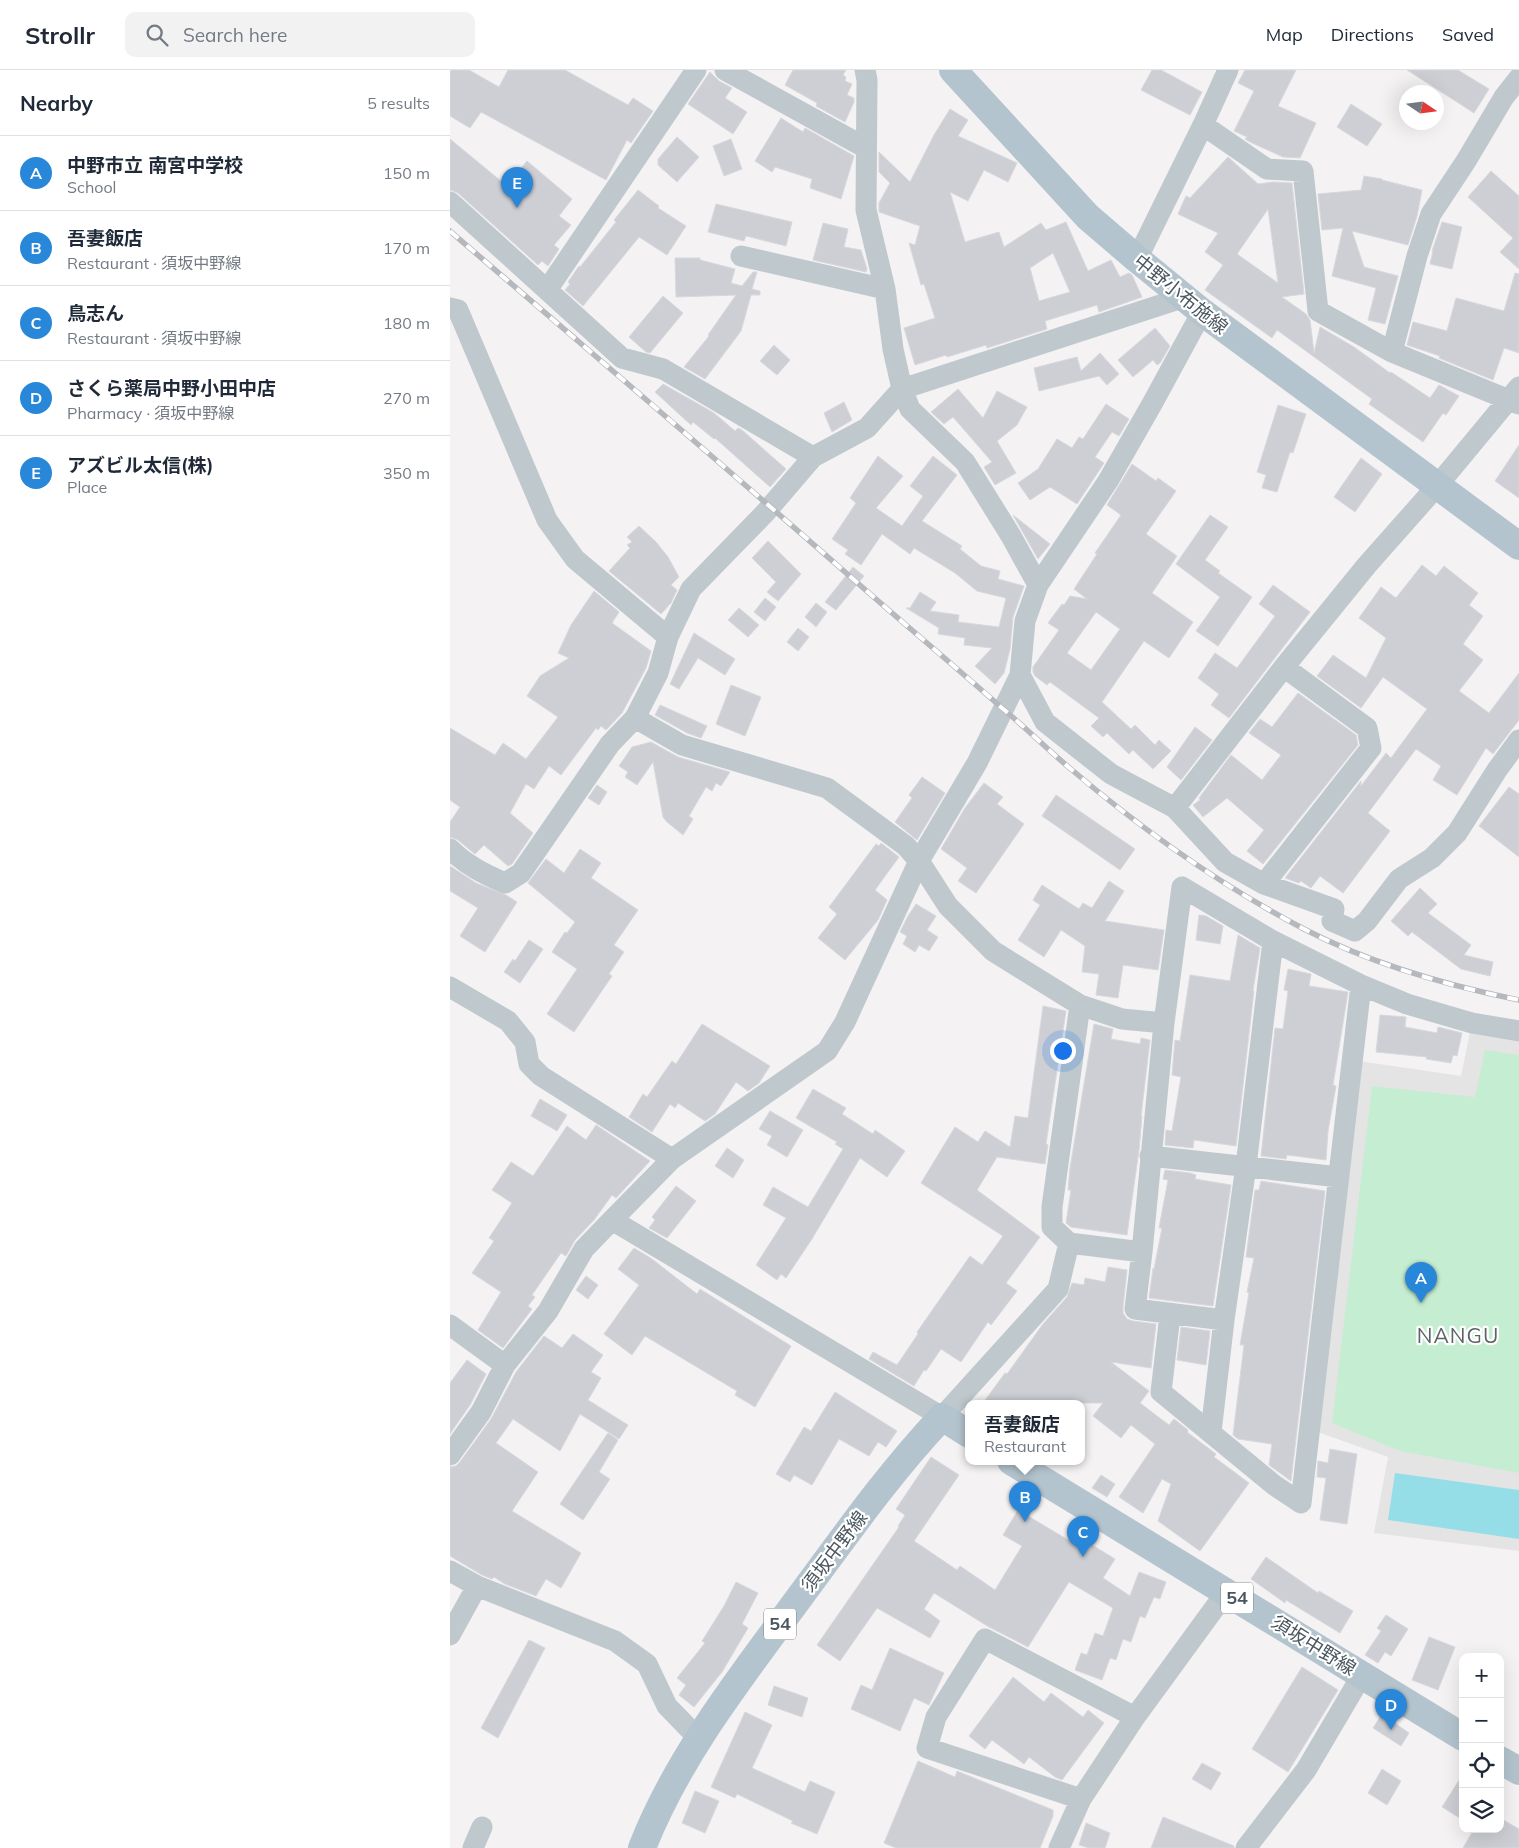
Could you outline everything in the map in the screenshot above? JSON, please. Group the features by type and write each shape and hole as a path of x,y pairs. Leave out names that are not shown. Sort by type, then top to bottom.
{"main road":[{"name":"中野小布施線","path":"953,70 1088,217 1137,259 1194,304 1519,546"},
{"path":"942,1417 965,1431"},
{"name":"須坂中野線","path":"642,1848 678,1773 732,1688 893,1471 942,1417"},
{"name":"須坂中野線","path":"1018,1465 1459,1734"},
{"path":"1504,1762 1519,1771"}],"street":[{"path":"546,290 696,70"},
{"path":"725,70 866,148"},
{"path":"865,70 867,80 866,210 886,290 893,349 902,389 910,409 965,462 1011,536 1038,585"},
{"path":"1137,259 1228,70"},
{"path":"1392,352 1417,256 1431,214 1466,161 1504,97 1519,78"},
{"path":"1175,808 1284,667 1367,565 1515,397 1392,352 1318,311 1303,171 1268,169 1203,125"},
{"path":"450,202 622,358 663,369 813,457"},
{"path":"741,256 886,290"},
{"path":"450,850 482,873 505,883 521,873 610,744 635,718 658,673 668,637 691,589 765,513 813,457 867,428 902,389 1194,304"},
{"path":"450,1456 480,1412 505,1365 548,1311 584,1249 672,1159 827,1051 844,1022 919,861 977,763 1020,675 1025,621 1038,585 1108,481 1194,304"},
{"path":"450,308 458,310 547,520 575,560 668,637"},
{"path":"1264,884 1371,748 1367,728 1284,667"},
{"path":"1020,675 1045,722 1111,774 1175,808 1225,862 1264,884 1334,909 1332,921 1355,931 1367,921 1399,880 1432,858 1457,833 1497,770 1519,740"},
{"path":"635,718 682,745 827,788 906,846 919,861 948,906 993,950 1080,1005 1122,1019 1164,1023"},
{"path":"1224,1320 1135,1310 1164,1023 1182,887 1274,941 1361,985 1407,1004 1472,1023 1519,1031"},
{"path":"1211,1432 1274,941"},
{"path":"1170,1315 1161,1392 1274,1484 1301,1503 1361,985"},
{"path":"450,987 508,1022 525,1042 529,1064 541,1076 672,1159"},
{"path":"1080,1005 1052,1207 1052,1227 1069,1243 1142,1252"},
{"path":"1150,1156 1339,1177"},
{"path":"612,1220 942,1417 1058,1289 1069,1243"},
{"path":"450,1326 505,1365"},
{"path":"450,1571 477,1586 615,1641 647,1664 667,1706 699,1739"},
{"path":"450,1635 477,1586"},
{"path":"1060,1848 1081,1799 1135,1717 1227,1591"},
{"path":"1081,1799 927,1748 936,1717 985,1639 1135,1717"},
{"path":"1246,1848 1306,1770 1362,1675"},
{"path":"473,1848 482,1827"}],"shaded area":[{"path":"1472,1023 1519,1031 1519,1551 1374,1533 1388,1457 1309,1429 1352,1060 1461,1076"}],"green space":[{"path":"1485,1050 1519,1055 1519,1473 1400,1451 1332,1423 1372,1086 1475,1097"}],"water":[{"path":"1395,1473 1519,1490 1519,1539 1388,1520"}],"building":[{"path":"450,70 469,70 499,87 508,70 565,70 628,105 633,98 653,111 631,143 627,140 606,180 481,112 470,128 450,116"},
{"path":"793,70 846,70 843,75 846,77 845,81 852,84 847,95 854,98 854,102 845,122 816,106 817,103 785,85"},
{"path":"1152,70 1161,70 1202,92 1190,115 1141,90"},
{"path":"1245,70 1296,70 1278,106 1316,123 1300,158 1283,157 1250,142 1245,139 1247,137 1234,131 1254,91 1238,83"},
{"path":"1407,70 1458,70 1489,89 1474,113 1444,94 1444,85 1430,85"},
{"path":"710,72 719,81 732,88 725,98 747,112 733,134 688,104"},
{"path":"1351,104 1382,124 1367,146 1337,127"},
{"path":"950,109 968,120 958,136 1017,163 1008,182 984,170 968,201 950,192 965,242 999,232 1004,247 1041,223 1046,230 1066,222 1088,271 1111,260 1120,277 1129,273 1132,275 1142,297 1099,312 1097,305 1045,321 1047,329 987,348 986,345 915,365 904,328 935,318 924,284 921,285 909,243 915,245 920,226 879,212 879,203 890,183 879,172 879,152 910,182 934,135","holes":["1053,253 1070,292 1039,301 1030,268"]},
{"path":"781,118 803,132 805,128 854,156 841,199 810,188 812,179 775,167 772,172 755,161"},
{"path":"677,137 699,157 677,182 658,165 658,159"},
{"path":"450,139 507,186 527,161 572,199 559,216 571,225 554,245 559,249 548,266 542,261 538,265 458,193 450,190"},
{"path":"731,139 742,169 724,176 713,146"},
{"path":"1228,157 1258,184 1273,182 1292,183 1304,294 1282,297 1306,314 1310,320 1314,353 1320,327 1354,347 1390,373 1430,398 1439,385 1459,396 1446,415 1443,413 1423,442 1369,404 1372,399 1277,330 1272,338 1205,290 1223,265 1205,252 1218,233 1178,214 1186,196 1190,198","holes":["1268,209 1278,283 1237,254"]},
{"path":"1491,171 1519,196 1519,269 1500,252 1513,238 1468,197"},
{"path":"1364,176 1422,190 1417,216 1408,245 1352,231 1364,267 1398,276 1385,324 1368,320 1376,288 1332,276 1343,228 1322,230 1318,194 1361,190"},
{"path":"638,190 659,206 658,208 686,226 667,255 639,237 583,306 565,290 570,284 568,282 616,222 614,220"},
{"path":"716,204 792,222 786,246 746,236 744,241 708,232"},
{"path":"1442,222 1462,227 1452,269 1430,264 1432,251"},
{"path":"823,223 848,229 844,247 861,250 867,269 866,272 813,260"},
{"path":"675,258 700,258 700,260 735,269 731,283 742,286 753,272 757,272 752,289 760,291 760,295 751,295 741,331 705,379 684,367 709,336 736,295 676,297"},
{"path":"1515,273 1519,274 1519,353 1504,348 1493,380 1439,358 1440,356 1407,345 1413,322 1447,331 1456,298 1504,311"},
{"path":"663,296 683,313 650,353 646,352 629,337"},
{"path":"1155,328 1170,346 1160,363 1157,365 1153,360 1133,377 1118,360"},
{"path":"774,345 790,360 777,375 760,361"},
{"path":"1100,353 1119,374 1107,385 1099,376 1039,391 1034,368 1077,357 1081,371"},
{"path":"663,384 714,413 735,431 738,428 742,430 786,469 770,487 715,438 693,422 691,425 655,392"},
{"path":"958,389 983,418 997,391 1027,407 1017,425 997,441 1016,473 995,485 984,467 992,462 953,417 944,424 931,412"},
{"path":"844,402 852,420 832,432 824,413"},
{"path":"1106,404 1129,419 1119,436 1112,432 1095,457 1104,463 1077,504 1050,487 1030,500 1018,483 1038,469 1057,439 1072,448 1079,437 1083,439"},
{"path":"1278,405 1306,414 1293,453 1290,452 1277,492 1262,488 1266,475 1257,472"},
{"path":"1519,445 1519,498 1495,481"},
{"path":"878,456 903,476 876,508 902,526 923,496 910,486 933,456 957,475 922,521 962,546 960,549 981,566 1000,571 998,579 1024,586 1013,617 1010,649 1004,673 995,684 975,666 992,648 964,645 965,638 938,634 939,628 906,608 910,608 920,592 936,602 930,611 959,615 958,622 999,627 1006,598 977,591 955,573 914,548 910,554 882,534 861,565 845,554 848,550 832,539 856,503 850,498"},
{"path":"1361,458 1382,474 1355,512 1334,497"},
{"path":"1132,464 1156,481 1158,478 1176,491 1146,534 1177,556 1152,593 1193,622 1169,658 1144,641 1102,702 1131,729 1135,725 1155,745 1159,740 1171,751 1153,769 1133,750 1129,754 1107,733 1103,737 1091,726 1099,718 1050,682 1047,685 1035,676 1033,672 1033,667 1059,630 1048,623 1062,604 1064,605 1070,596 1087,599 1074,589 1097,554 1095,553 1121,515 1107,505","holes":["1096,612 1120,629 1091,670 1067,653"]},
{"path":"1013,515 1050,544 1038,559"},
{"path":"1210,515 1228,527 1205,560 1220,571 1218,573 1252,597 1218,646 1196,631 1220,597 1176,564"},
{"path":"639,526 668,557 679,577 671,585 677,590 671,603 661,614 609,571 630,548 627,545 632,542 627,537"},
{"path":"768,541 801,574 778,601 767,592 776,582 752,558"},
{"path":"1422,565 1436,576 1444,566 1478,593 1469,605 1483,616 1463,644 1483,660 1459,691 1489,713 1519,673 1519,720 1493,754 1486,748 1457,795 1433,780 1441,766 1416,749 1368,813 1390,831 1343,893 1320,876 1311,888 1301,881 1299,883 1285,878 1361,781 1361,786 1386,753 1391,758 1427,709 1383,677 1361,708 1317,676 1333,655 1366,678 1386,638 1359,618 1381,587 1396,598"},
{"path":"853,567 864,576 836,610 825,602"},
{"path":"1273,585 1310,612 1229,718 1211,705 1219,694 1198,678 1215,653 1237,668 1275,616 1259,604"},
{"path":"594,591 619,612 612,623 651,651 646,668 622,713 606,730 601,726 598,730 596,728 561,775 549,766 534,789 526,784 510,813 533,833 512,864 508,866 484,845 475,854 458,840 450,837 450,822 460,807 450,800 450,728 495,755 503,743 526,759 558,717 527,696 540,676 569,658 558,653 571,625"},
{"path":"765,598 776,607 765,621 754,612"},
{"path":"816,603 827,612 816,627 805,617"},
{"path":"739,608 759,625 748,637 728,620"},
{"path":"798,628 809,637 798,651 787,642"},
{"path":"694,633 735,659 725,675 698,658 679,689 670,684"},
{"path":"731,685 761,697 745,736 716,724"},
{"path":"1298,693 1356,735 1358,745 1263,864 1247,851 1264,830 1227,798 1203,817 1193,805 1200,800 1199,798 1231,755 1262,780 1281,755 1249,733 1260,719 1272,727"},
{"path":"660,705 707,726 701,738 687,733 655,715"},
{"path":"1195,727 1212,740 1181,780 1167,767"},
{"path":"651,742 678,757 730,772 721,786 716,783 712,791 706,787 689,816 693,819 683,835 663,817 653,762 637,785 625,777 628,772 619,766 632,747"},
{"path":"922,777 945,793 917,840 895,822 912,798 909,795"},
{"path":"984,783 1003,797 997,804 1024,824 976,893 958,881 967,868 941,849 965,808"},
{"path":"597,785 607,792 599,805 588,798"},
{"path":"1509,787 1519,794 1519,857 1479,826"},
{"path":"1056,795 1135,849 1120,870 1042,816"},
{"path":"881,843 899,857 875,890 887,900 878,920 845,960 818,938 837,914 829,907 876,844 879,846"},
{"path":"580,849 601,863 591,878 638,910 614,945 624,952 609,974 612,976 574,1032 547,1014 577,969 552,952 565,932 567,933 575,922 528,883 546,859 564,873"},
{"path":"450,866 476,883 506,895 517,902 485,952 460,936 478,908 450,891"},
{"path":"1109,881 1124,891 1105,921 1164,930 1158,970 1123,965 1118,998 1096,995 1099,974 1082,972 1085,946 1061,930 1044,957 1018,940 1040,905 1033,900 1042,885 1079,909 1083,903 1092,908"},
{"path":"1420,888 1437,904 1428,913 1471,945 1464,955 1493,962 1490,976 1461,969 1412,932 1408,936 1391,921"},
{"path":"916,904 936,916 927,930 938,937 929,951 919,945 915,952 903,944 907,936 900,932"},
{"path":"1199,915 1206,916 1223,926 1220,944 1196,940"},
{"path":"1238,935 1260,948 1253,990 1236,1146 1194,1140 1193,1148 1165,1145 1166,1130 1172,1131 1181,1077 1172,1075 1175,1040 1180,1041 1190,975 1230,981"},
{"path":"529,940 543,949 520,983 504,972 513,959 515,961"},
{"path":"1288,969 1311,974 1309,986 1348,992 1333,1085 1336,1086 1328,1131 1326,1160 1287,1155 1286,1159 1261,1156 1275,1028 1283,1029 1288,991 1284,990"},
{"path":"1043,1006 1066,1011 1046,1144 1048,1145 1045,1164 997,1157 977,1190 1040,1237 1006,1283 1017,1291 991,1325 988,1322 961,1362 941,1349 914,1386 869,1359 873,1352 897,1365 918,1334 917,1332 970,1256 982,1265 1003,1236 921,1183 955,1127 978,1142 985,1131 1010,1147 1015,1116 1028,1118"},
{"path":"1380,1015 1406,1017 1405,1027 1437,1033 1438,1027 1462,1033 1457,1056 1453,1055 1451,1063 1426,1059 1427,1057 1376,1052"},
{"path":"702,1024 770,1066 759,1083 748,1091 736,1082 715,1114 705,1121 678,1103 675,1108 670,1104 652,1132 629,1117 643,1094 647,1097 672,1061 676,1064"},
{"path":"1094,1024 1113,1029 1111,1039 1140,1044 1141,1038 1150,1040 1139,1150 1127,1235 1071,1227 1066,1223 1071,1190 1068,1190 1070,1168"},
{"path":"813,1089 846,1108 842,1114 873,1134 875,1130 905,1151 887,1177 860,1158 812,1239 786,1278 781,1274 777,1280 756,1265 786,1218 763,1205 773,1187 808,1207 843,1149 835,1144 837,1142 796,1118"},
{"path":"540,1099 567,1115 557,1131 531,1116"},
{"path":"770,1111 803,1130 787,1157 767,1145 772,1136 759,1129"},
{"path":"596,1125 650,1161 616,1198 612,1195 594,1220 575,1240 566,1256 561,1253 532,1295 535,1297 528,1306 532,1309 503,1348 478,1330 501,1292 472,1273 494,1241 489,1238 512,1203 492,1190 511,1162 533,1176 567,1126 586,1140"},
{"path":"727,1148 744,1160 733,1178 715,1166"},
{"path":"1165,1170 1190,1173 1196,1175 1195,1179 1231,1185 1213,1306 1149,1298 1153,1268 1162,1228 1159,1228 1168,1180 1163,1179"},
{"path":"1261,1181 1325,1191 1291,1481 1269,1465 1272,1444 1238,1439 1233,1435 1244,1345 1240,1345 1249,1293 1247,1292 1254,1258 1246,1257 1255,1190 1259,1190"},
{"path":"676,1186 696,1201 667,1238 649,1228 655,1220 652,1217"},
{"path":"634,1248 652,1259 697,1294 700,1289 791,1346 755,1407 735,1395 737,1391 645,1336 632,1355 604,1334 639,1285 618,1269"},
{"path":"1108,1267 1127,1270 1123,1313 1127,1319 1133,1321 1156,1324 1151,1368 1111,1362 1149,1391 1140,1403 1169,1425 1174,1419 1188,1430 1187,1432 1216,1454 1214,1457 1249,1483 1200,1551 1158,1521 1171,1484 1162,1479 1143,1513 1119,1497 1155,1444 1131,1425 1121,1438 1093,1416 1103,1403 1085,1403 1085,1400 985,1400 1005,1373 1007,1374 1043,1324 1067,1297 1072,1283 1084,1285 1085,1278 1105,1282"},
{"path":"586,1276 598,1285 588,1299 576,1290"},
{"path":"1181,1327 1210,1331 1206,1365 1177,1360"},
{"path":"573,1334 603,1355 591,1372 601,1378 588,1400 628,1425 619,1439 580,1414 560,1451 513,1419 496,1443 538,1472 512,1511 581,1553 561,1588 546,1579 536,1596 505,1584 494,1577 492,1579 482,1575 450,1556 450,1467 456,1466 460,1462 491,1419 516,1372 544,1336 562,1348"},
{"path":"467,1360 486,1374 470,1405 450,1434 450,1383"},
{"path":"835,1392 897,1431 886,1447 878,1442 869,1456 839,1439 812,1485 794,1475 790,1482 776,1474 804,1427 811,1431"},
{"path":"608,1433 618,1440 599,1472 610,1479 583,1520 560,1504"},
{"path":"1330,1449 1357,1454 1347,1524 1320,1520 1326,1478 1317,1477 1318,1461 1328,1463"},
{"path":"931,1457 959,1475 914,1541 957,1570 960,1566 995,1590 1022,1546 1003,1535 1018,1510 1075,1544 1079,1537 1115,1559 1103,1578 1130,1596 1139,1572 1166,1582 1160,1599 1154,1597 1145,1618 1140,1616 1131,1642 1123,1639 1116,1660 1110,1658 1102,1680 1075,1670 1081,1653 1087,1655 1095,1633 1103,1636 1113,1608 1069,1582 1028,1647 989,1627 934,1593 924,1609 940,1621 930,1638 877,1608 840,1661 817,1645 899,1527 905,1515 896,1509"},
{"path":"1101,1475 1115,1484 1107,1497 1092,1488"},
{"path":"1266,1557 1318,1593 1319,1591 1353,1611 1340,1633 1286,1600 1285,1603 1251,1579"},
{"path":"736,1582 758,1593 742,1624 748,1628 722,1672 694,1707 679,1695 686,1685 677,1678 705,1643 702,1641 724,1606"},
{"path":"1386,1615 1408,1629 1391,1656 1385,1652 1378,1663 1365,1655 1381,1631 1377,1628"},
{"path":"1429,1637 1455,1647 1438,1690 1412,1680"},
{"path":"529,1640 545,1648 498,1738 481,1728"},
{"path":"890,1648 944,1673 929,1705 914,1698 900,1731 851,1709 861,1685 872,1690"},
{"path":"1302,1667 1338,1690 1288,1772 1252,1749"},
{"path":"1013,1677 1044,1702 1051,1693 1083,1717 1088,1710 1104,1723 1062,1780 1055,1777 1029,1757 1024,1764 992,1740 985,1749 969,1736"},
{"path":"774,1686 808,1698 802,1717 768,1705"},
{"path":"745,1712 772,1725 752,1768 805,1792 810,1781 835,1792 817,1834 791,1823 793,1821 737,1794 735,1798 711,1787"},
{"path":"1382,1714 1409,1733 1401,1746 1373,1728"},
{"path":"918,1761 955,1777 957,1771 1053,1810 1053,1816 1040,1848 896,1848 884,1843"},
{"path":"1202,1763 1221,1773 1211,1790 1192,1779"},
{"path":"1382,1769 1401,1781 1387,1805 1368,1793"},
{"path":"1459,1780 1459,1818 1442,1807"},
{"path":"695,1791 719,1801 705,1833 682,1823"},
{"path":"1163,1817 1234,1846 1234,1848 1151,1848"},
{"path":"1504,1820 1519,1829 1519,1848 1463,1848 1472,1833 1504,1833"},
{"path":"1086,1823 1110,1833 1105,1848 1089,1848 1079,1845"}],"railway":[{"path":"450,231 747,486 1099,793 1155,836 1242,894 1304,929 1355,953 1436,980 1519,1000"}],"place":[{"name":"アズビル太信(株)","path":"517,208"},
{"name":"中野市立 南宮中学校","path":"1421,1303"},
{"name":"吾妻飯店","path":"1025,1522"},
{"name":"鳥志ん","path":"1083,1557"},
{"name":"さくら薬局中野小田中店","path":"1391,1730"}],"district":[{"name":"NANGU","path":"1458,1336"}]}
